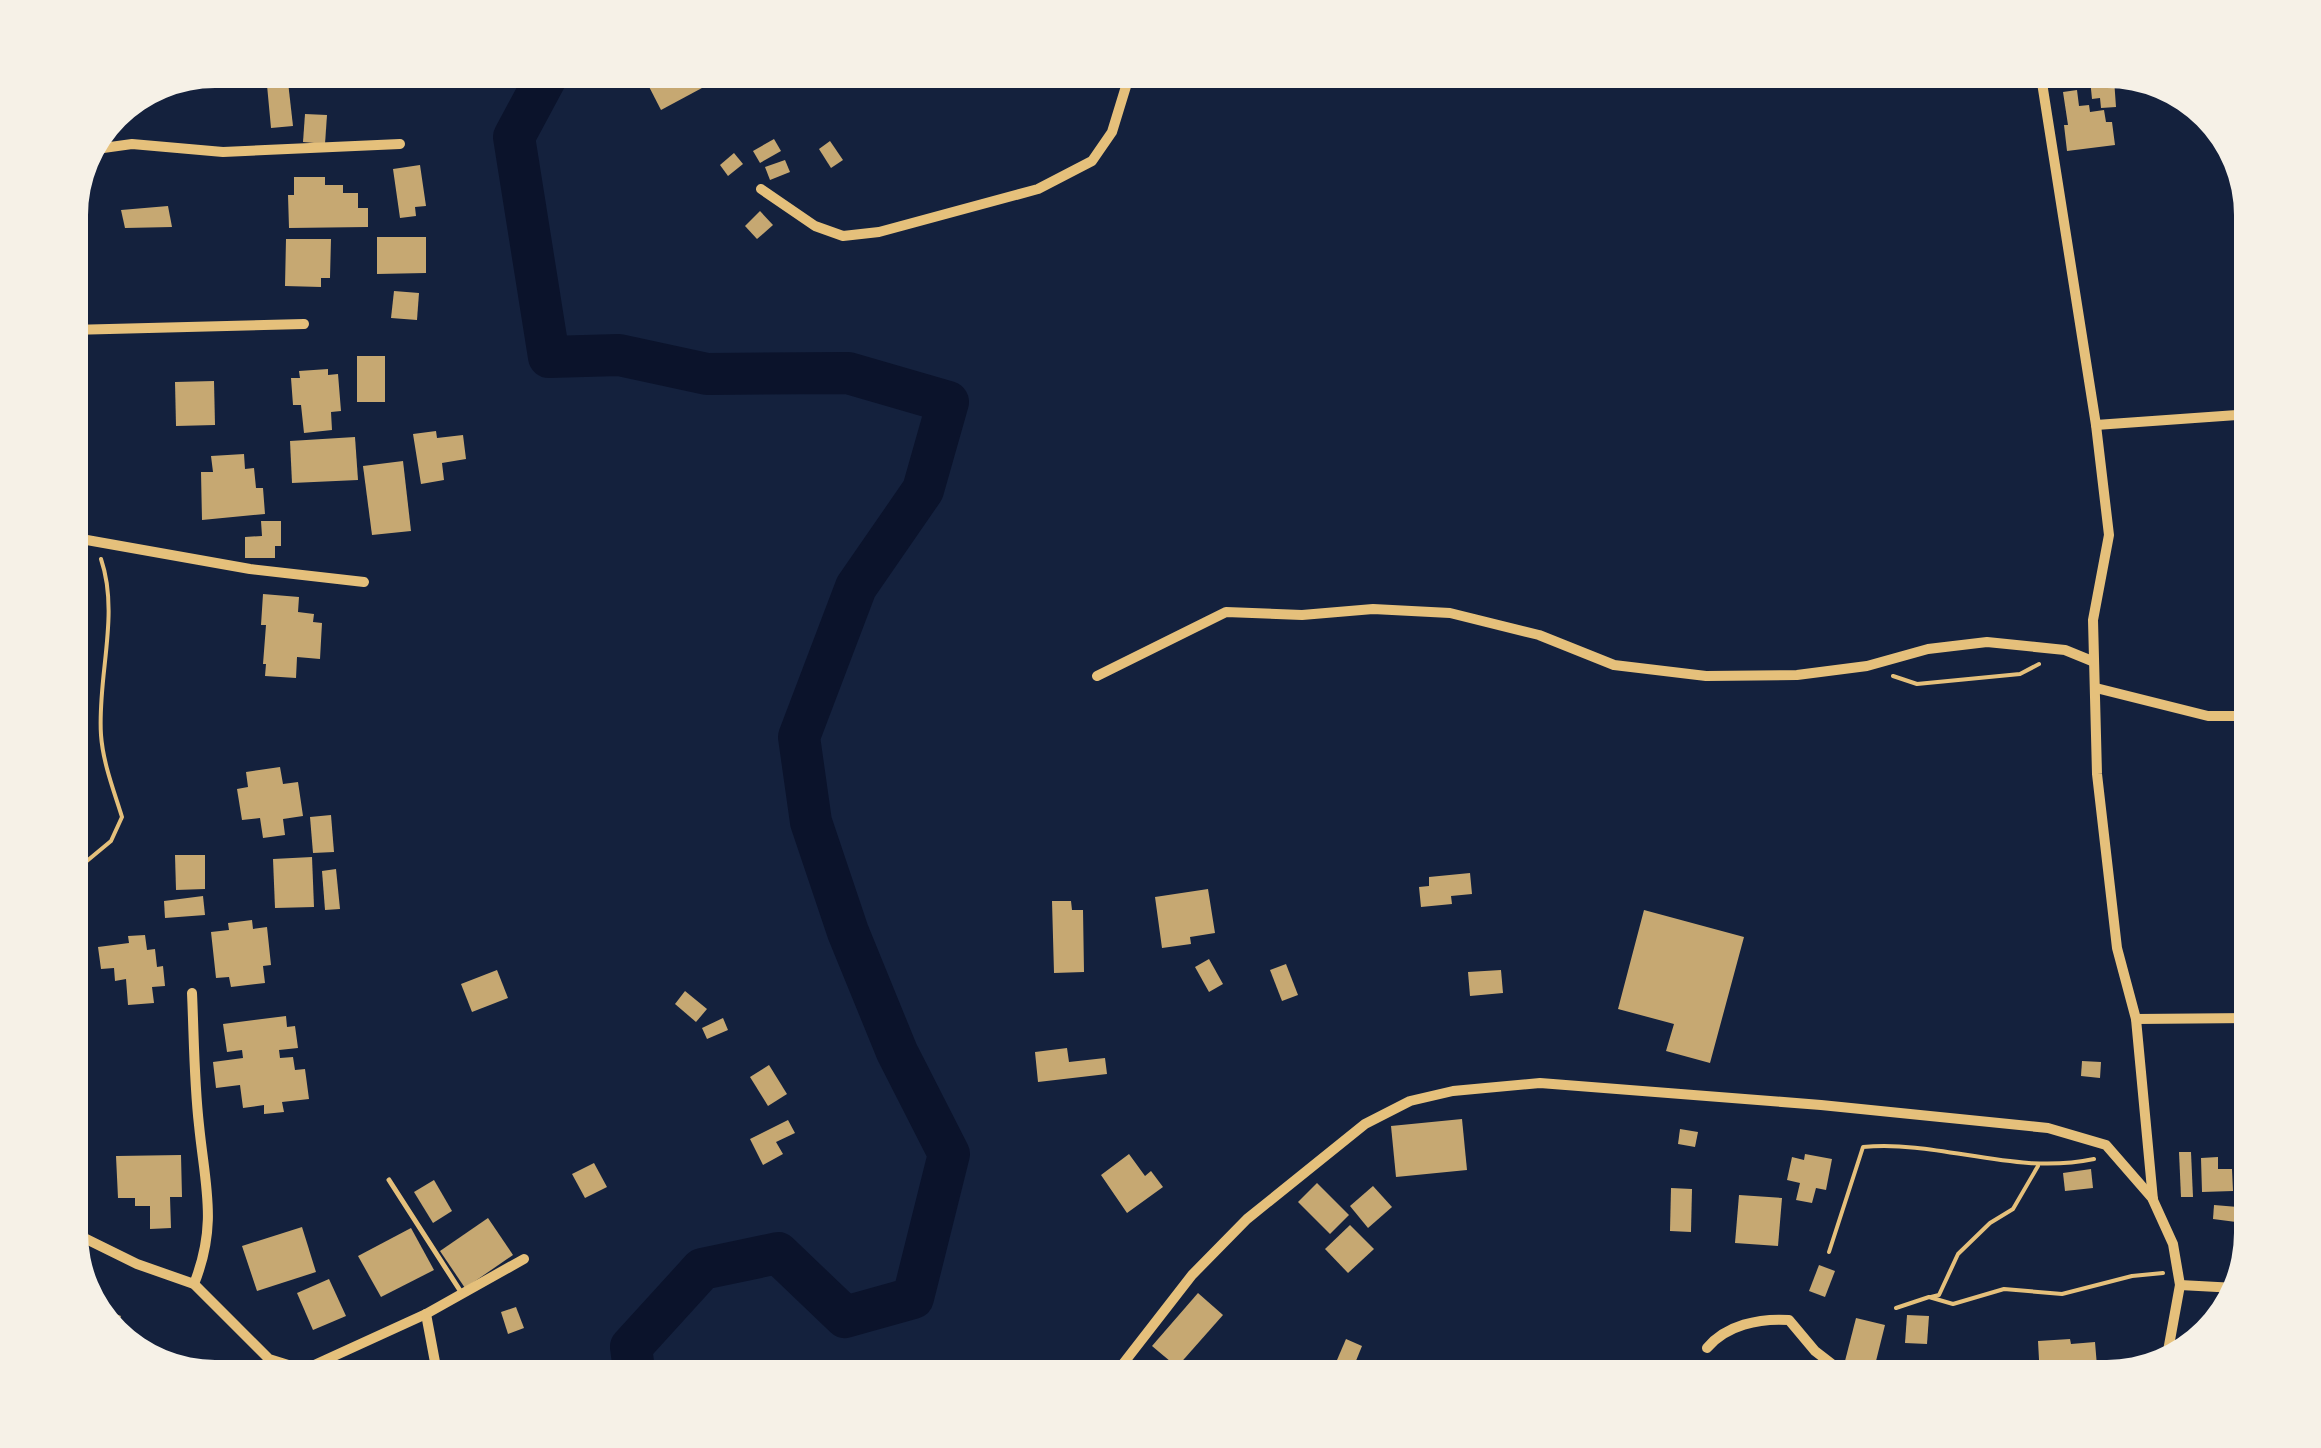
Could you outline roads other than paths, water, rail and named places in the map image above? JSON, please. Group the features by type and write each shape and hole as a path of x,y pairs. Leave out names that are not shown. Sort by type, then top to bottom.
{"street":[{"path":"762,189 816,226 844,236 879,232 1038,189 1092,161 1112,132 1125,88"},
{"path":"2043,88 2096,425 2109,535 2093,620 2097,774 2117,948 2136,1019 2153,1200"},
{"path":"108,147 132,144 224,152 400,144"},
{"path":"88,330 304,324"},
{"path":"2096,425 2233,415"},
{"path":"88,539 250,569 364,582"},
{"path":"1097,676 1226,612 1302,615 1372,608 1450,613 1538,634 1614,665 1706,676 1797,675 1867,666 1928,649 1988,642 2066,650 2092,661"},
{"path":"2096,688 2208,716 2233,716"},
{"path":"192,993 198,1122 210,1203 206,1254 194,1284"},
{"path":"2136,1019 2234,1018"},
{"path":"1126,1360 1192,1276 1247,1219 1365,1124 1410,1101 1454,1091 1540,1083 2048,1128 2106,1145 2153,1200 2172,1244 2180,1285 2169,1343"},
{"path":"88,1240 137,1264 194,1284 270,1360"},
{"path":"326,1360 426,1314 524,1258"},
{"path":"2180,1285 2221,1287"},
{"path":"426,1314 435,1360"},
{"path":"1706,1348 1720,1332 1768,1318 1790,1320 1827,1360"}],"lane":[{"path":"390,1180 462,1294"}],"waterway":[{"path":"540,88 514,137 549,357 619,355 707,374 848,373 948,402 923,490 856,587 799,737 811,822 848,932 897,1052 949,1154 913,1298 845,1317 778,1253 702,1269 631,1347 633,1360"}]}
